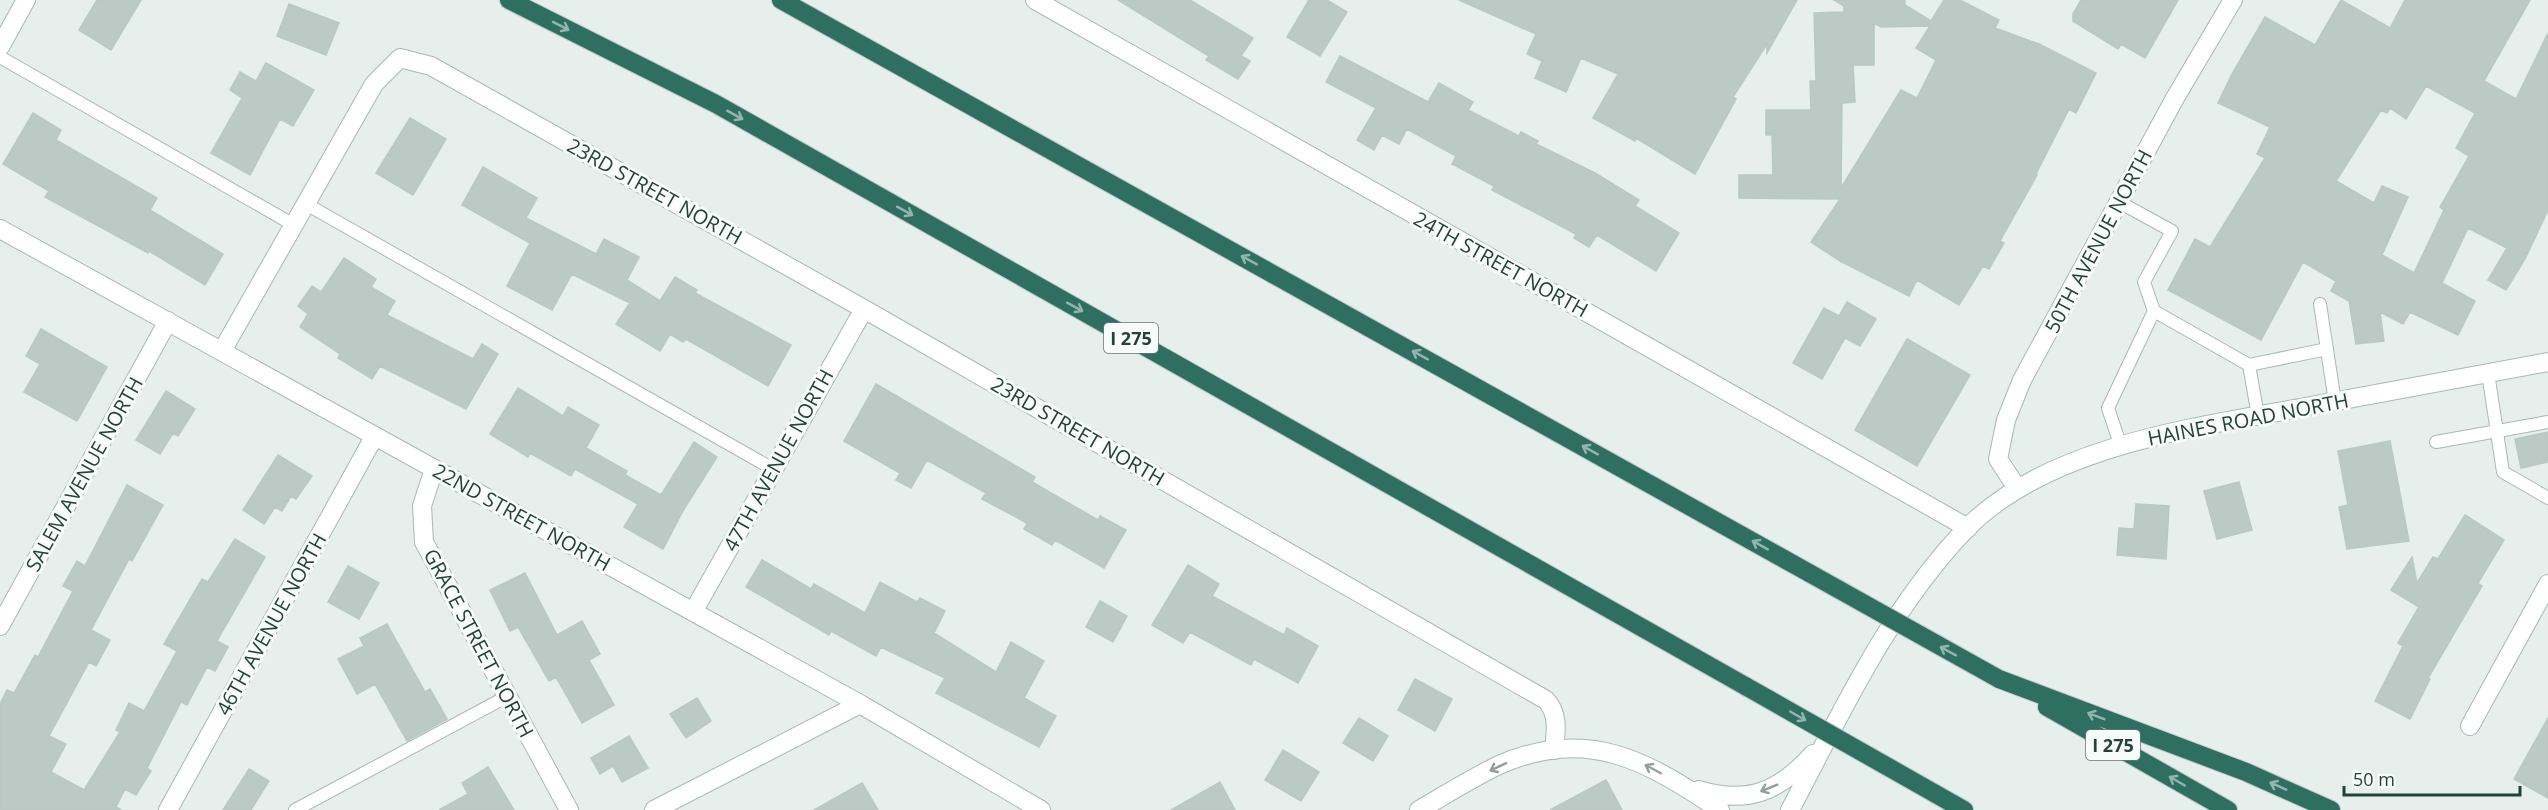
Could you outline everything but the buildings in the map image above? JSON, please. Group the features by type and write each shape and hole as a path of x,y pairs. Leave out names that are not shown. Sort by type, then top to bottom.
{"highway":[{"name":"I 275","path":"509,0 716,104 1965,810"},
{"name":"I 275","path":"781,0 1999,679 2228,810"},
{"path":"1999,679 2246,772 2331,810"},
{"path":"1934,793 1954,810"}],"street":[{"path":"0,47 26,0"},
{"name":"24TH STREET NORTH","path":"1035,0 1968,528"},
{"name":"50TH AVENUE NORTH","path":"2017,488 1998,459 2006,420 2022,380 2175,98 2233,0"},
{"name":"23RD STREET NORTH","path":"306,204 374,84 400,58 431,66 864,309 1546,700 1554,709 1556,725 1554,750"},
{"path":"222,351 306,204"},
{"name":"22ND STREET NORTH","path":"0,229 860,704 1041,810"},
{"name":"47TH AVENUE NORTH","path":"693,612 864,309"},
{"name":"SALEM AVENUE NORTH","path":"0,626 168,321"},
{"name":"HAINES ROAD NORTH","path":"1968,528 2017,488 2089,456 2165,433 2548,362"},
{"name":"46TH AVENUE NORTH","path":"168,810 374,437"},
{"name":"GRACE STREET NORTH","path":"434,469 422,506 424,542 569,810"},
{"path":"1790,810 1867,665 1925,576 1968,528"},
{"path":"2470,726 2548,584"},
{"path":"654,810 860,704"},
{"path":"1683,785 1721,797 1750,796 1779,784 1799,770 1829,738"},
{"path":"1419,810 1498,766 1529,754 1581,748 1605,750 1637,760 1683,785 1720,810"}],"lane":[{"path":"0,57 294,225"},
{"path":"2119,202 2172,231 2144,282 2154,311 2249,365 2327,348"},
{"path":"306,204 773,470"},
{"path":"2320,304 2335,402"},
{"path":"2121,447 2108,408 2154,311"},
{"path":"2249,365 2258,416"},
{"path":"2488,374 2503,472 2548,498"},
{"path":"2436,442 2548,422"},
{"path":"294,810 507,696"}]}
